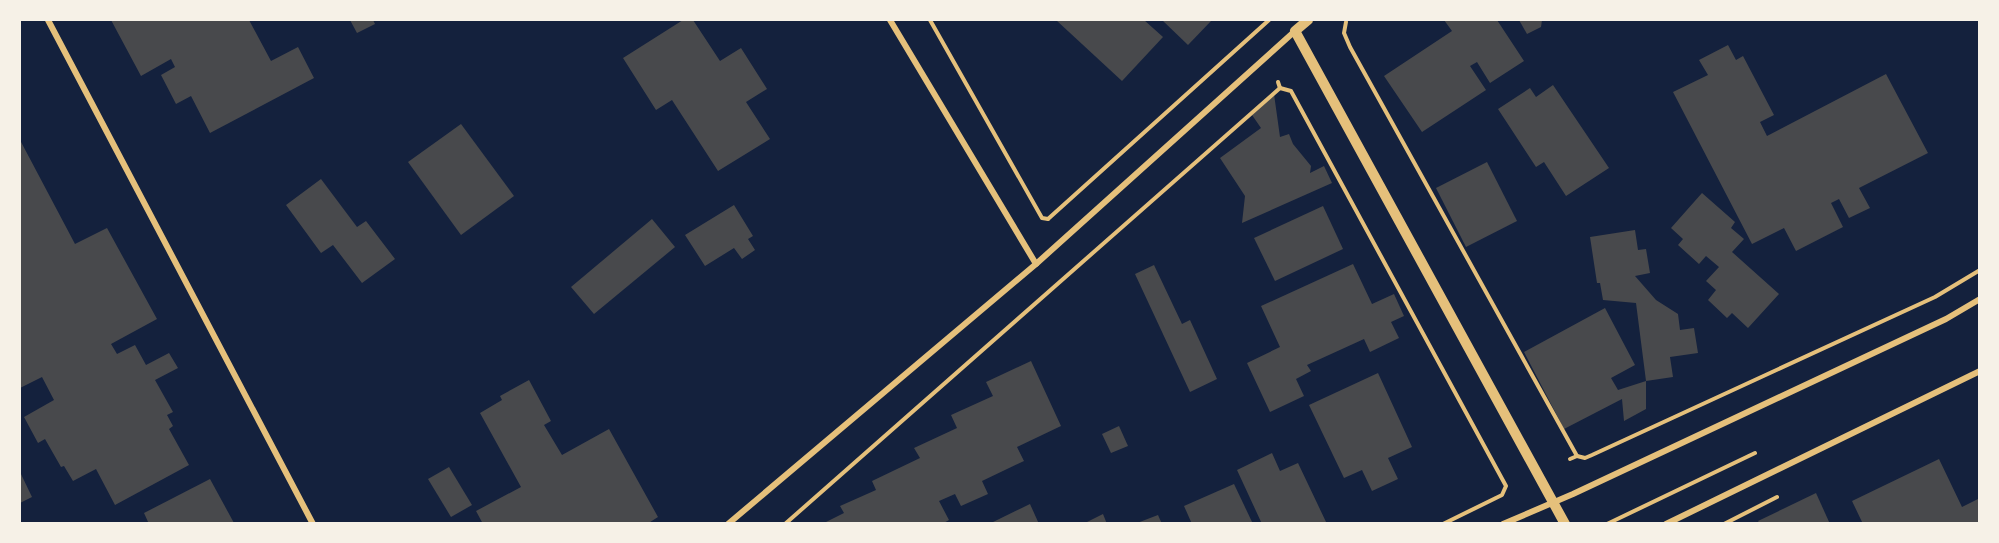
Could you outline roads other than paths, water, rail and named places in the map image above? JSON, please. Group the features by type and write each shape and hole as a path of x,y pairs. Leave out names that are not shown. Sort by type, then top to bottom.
{"street":[{"path":"48,20 313,524"},
{"path":"890,20 1036,264"},
{"path":"728,524 1036,264 1308,20"},
{"path":"1295,31 1565,524"},
{"path":"1503,524 1946,319 1980,299"},
{"path":"1666,524 1980,371"}]}
